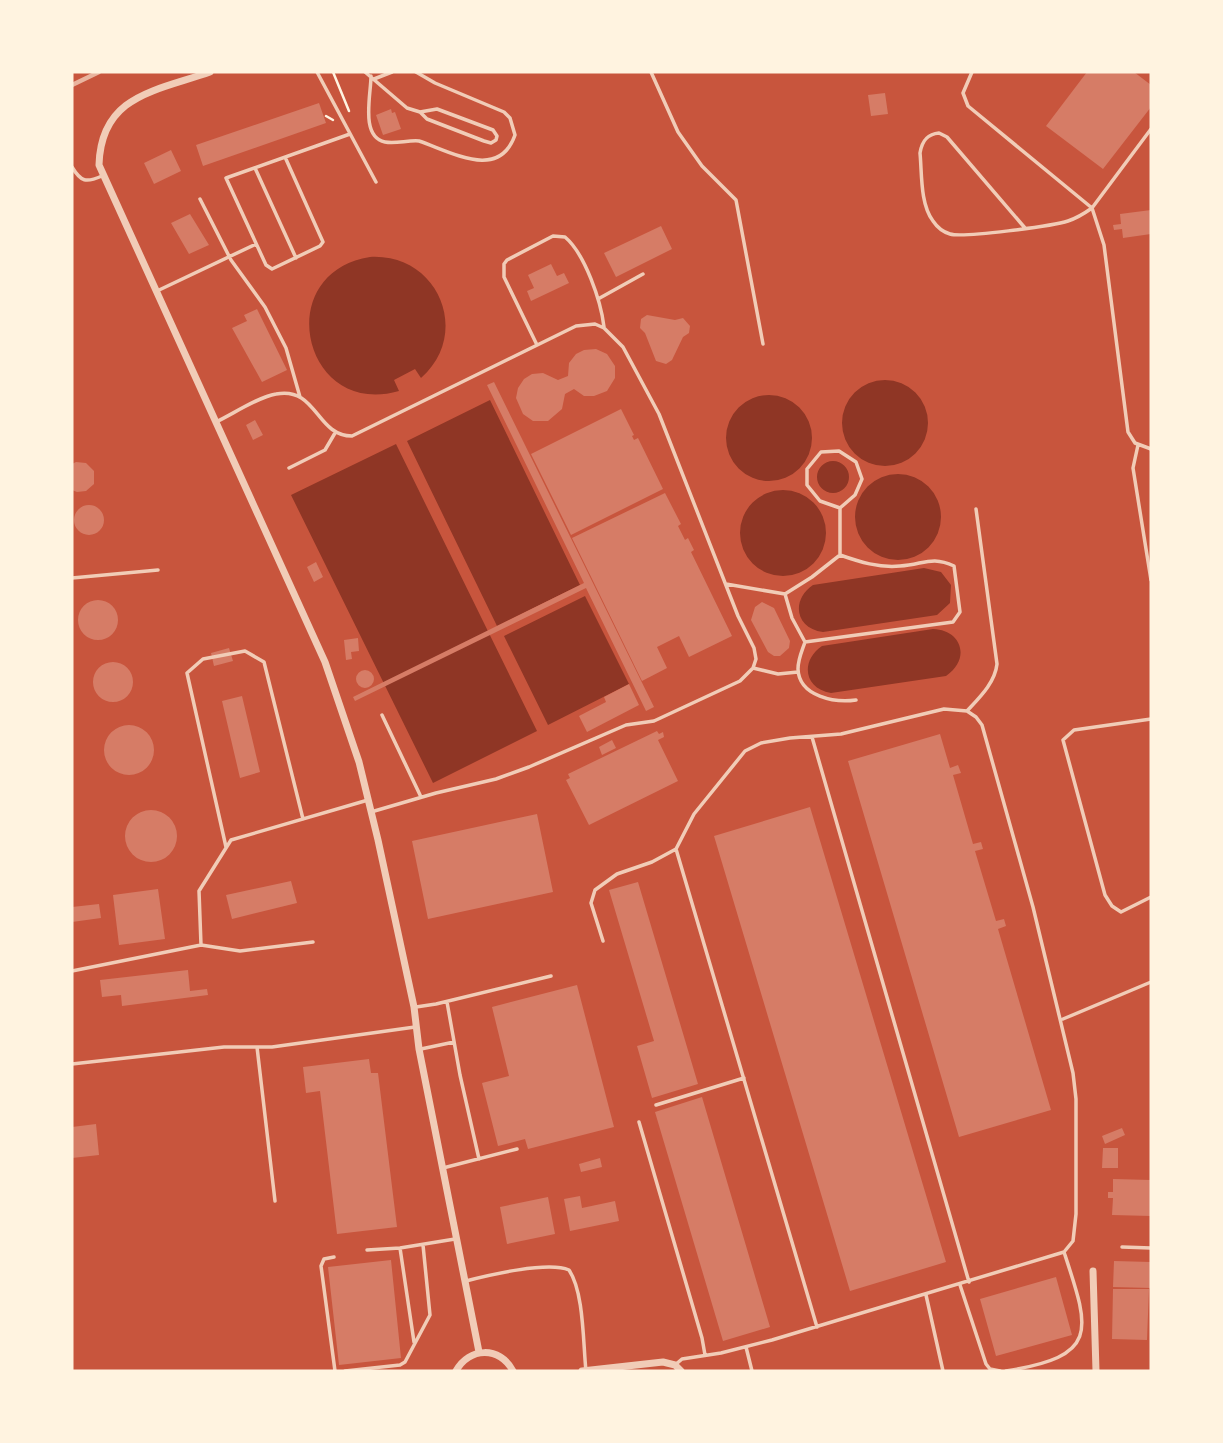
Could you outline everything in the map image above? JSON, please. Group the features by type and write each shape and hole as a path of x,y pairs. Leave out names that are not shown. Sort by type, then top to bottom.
{"street":[{"path":"210,72 123,106 104,131 99,158 102,176 325,662 359,762 389,882 479,1352"},
{"path":"1093,1271 1096,1371"},
{"path":"456,1371 465,1359 479,1352 500,1356 513,1371"},
{"path":"584,1371 663,1363 678,1368"}],"lane":[{"path":"317,72 376,181"},
{"path":"365,72 407,108 434,122 491,143 498,136 493,130 437,109 420,113"},
{"path":"373,78 392,72"},
{"path":"373,78 370,128 378,140 394,143 419,141 482,161 501,157 508,152 515,135 510,118 504,112 435,83 416,72"},
{"path":"652,72 678,132 702,166 736,200 762,344"},
{"path":"972,72 964,93 968,106 1092,208 1104,245 1125,418 1131,439 1138,445 1151,449"},
{"path":"1025,228 954,143 939,133 927,137 922,143 920,153 927,211 940,229 956,235 1025,228 1069,221 1092,208 1151,130"},
{"path":"285,157 323,242 320,246 272,269 266,265 226,178 255,168 285,157 350,134"},
{"path":"72,167 79,179 84,181 102,176"},
{"path":"255,168 296,258"},
{"path":"200,199 229,257 265,307 286,348 300,397"},
{"path":"537,345 504,277 504,264 553,236 565,237 576,250 598,299 604,328"},
{"path":"156,292 256,244"},
{"path":"598,299 643,274"},
{"path":"216,422 277,393 300,397 315,408 335,433 352,436 537,345 586,324 604,328 623,347 659,414 754,648 756,659 753,668 740,681 654,721 626,725 552,759 496,779 371,812"},
{"path":"289,468 325,450 335,433"},
{"path":"1138,445 1133,468 1151,580"},
{"path":"840,508 820,501 807,485 807,469 821,452 839,450 856,463 862,479 855,495 840,508 840,555"},
{"path":"967,711 984,693 997,672 976,509"},
{"path":"726,584 785,594 812,578 840,555"},
{"path":"805,642 953,622 960,612 954,566 940,559 900,566 867,564 840,555"},
{"path":"72,578 158,570"},
{"path":"785,594 792,618 805,642"},
{"path":"805,642 799,657 798,672 805,686 817,695 840,702 856,700"},
{"path":"226,848 187,673 203,659 245,651 264,662 303,819"},
{"path":"753,668 778,674 798,672"},
{"path":"678,1368 682,1359 746,1347 817,1328 1064,1252 1073,1241 1076,1099 1062,1019 982,725 967,711 944,709 841,734 761,743 745,751 694,814 676,849 817,1328"},
{"path":"382,715 421,797"},
{"path":"1151,719 1074,730 1063,740 1105,895 1112,906 1121,912 1151,897"},
{"path":"812,737 969,1282"},
{"path":"201,945 199,891 231,840 368,800"},
{"path":"604,941 591,903 595,890 617,873 652,862 676,849"},
{"path":"72,971 201,945 240,951 313,942"},
{"path":"414,1007 447,1002 551,976"},
{"path":"1062,1019 1151,982"},
{"path":"447,1002 479,1159"},
{"path":"72,1064 224,1048 272,1047 415,1027"},
{"path":"419,1049 454,1042"},
{"path":"257,1047 275,1202"},
{"path":"656,1105 744,1078"},
{"path":"639,1122 705,1355"},
{"path":"443,1168 517,1149"},
{"path":"367,1250 401,1248 457,1239"},
{"path":"345,1371 400,1365 405,1362 428,1320 430,1311 424,1245"},
{"path":"1122,1247 1151,1248"},
{"path":"401,1248 414,1342"},
{"path":"1006,1371 1042,1364 1069,1352 1080,1340 1080,1306 1064,1252"},
{"path":"334,1257 324,1259 321,1266 335,1371"},
{"path":"466,1281 552,1266 569,1270 577,1291 584,1371"},
{"path":"960,1285 986,1364 990,1369 1000,1371"},
{"path":"926,1295 943,1371"},
{"path":"746,1347 752,1371"}],"shaded area":[{"path":"370,257 394,259 414,268 429,282 440,299 445,319 444,340 436,360 421,378 415,369 394,380 399,391 366,394 340,384 321,365 311,340 310,314 319,289 339,268"},
{"path":"885,380 909,387 921,399 928,423 921,447 909,459 885,466 861,459 849,447 842,423 849,399 861,387"},
{"path":"769,395 793,402 805,414 812,438 805,462 793,474 769,481 745,474 733,462 726,438 733,414 745,402"},
{"path":"490,400 580,585 497,626 407,441"},
{"path":"396,444 537,731 433,783 291,495"},
{"path":"833,461 844,466 849,477 844,488 833,493 822,488 817,477 822,466"},
{"path":"898,474 922,481 934,493 941,517 934,541 922,553 898,560 874,553 862,541 855,517 862,493 874,481"},
{"path":"783,490 807,497 819,509 826,533 819,557 807,569 783,576 759,569 747,557 740,533 747,509 759,497"},
{"path":"924,568 941,572 951,585 950,603 937,615 823,632 807,625 799,613 801,598 813,585"},
{"path":"585,596 629,684 548,725 504,636"},
{"path":"933,629 951,634 960,646 959,662 946,676 831,693 815,686 810,680 810,659 822,646"}],"building":[{"path":"1087,72 1134,72 1151,85 1151,107 1103,169 1046,126"},
{"path":"885,93 888,114 871,116 868,95"},
{"path":"319,103 326,123 203,166 196,145"},
{"path":"391,109 392,113 395,112 401,129 383,135 376,115"},
{"path":"171,150 181,171 154,184 144,163"},
{"path":"1151,210 1151,234 1123,238 1122,229 1114,230 1113,225 1121,224 1120,214"},
{"path":"190,214 209,245 189,254 171,223"},
{"path":"661,226 672,249 616,277 604,253"},
{"path":"551,264 557,276 564,273 569,283 531,301 527,291 534,288 528,275"},
{"path":"257,309 287,370 262,382 232,328 247,321 244,315"},
{"path":"647,315 675,320 683,318 690,326 689,333 683,337 672,360 666,364 656,361 645,333 640,328 641,319"},
{"path":"596,349 607,354 615,366 615,378 607,391 594,396 584,396 574,389 565,394 562,409 548,421 533,421 523,414 516,398 524,379 532,374 543,373 558,380 568,376 569,363 576,354"},
{"path":"494,382 654,707 646,711 586,588 355,701 353,697 584,583 487,385"},
{"path":"621,409 634,440 638,438 663,489 571,535 531,454"},
{"path":"255,420 263,435 253,440 246,425"},
{"path":"86,463 94,471 94,484 86,491 72,490 72,464"},
{"path":"665,493 681,524 678,526 694,550 691,552 732,636 689,657 679,636 657,647 667,668 642,681 572,538"},
{"path":"89,505 99,510 104,520 99,530 89,535 79,530 74,520 79,510"},
{"path":"316,562 323,577 314,582 307,567"},
{"path":"98,600 112,606 118,620 112,634 98,640 84,634 78,620 84,606"},
{"path":"762,602 774,608 790,641 789,648 780,656 768,652 751,620 755,607"},
{"path":"358,638 359,651 351,652 352,659 346,660 344,640"},
{"path":"229,648 233,661 214,666 211,653"},
{"path":"113,662 127,668 133,682 127,696 113,702 99,696 93,682 99,668"},
{"path":"365,670 371,673 374,679 371,685 365,688 359,685 356,679 359,673"},
{"path":"629,684 639,705 587,732 579,716 606,702 604,697"},
{"path":"242,696 260,772 240,778 222,701"},
{"path":"129,725 147,732 154,750 147,768 129,775 111,768 104,750 111,732"},
{"path":"657,731 659,734 663,732 664,737 658,740 678,781 589,825 566,780 570,778 568,774"},
{"path":"940,734 950,768 958,765 961,773 953,775 973,844 981,842 983,849 975,851 996,921 1004,919 1006,926 998,929 1051,1110 959,1137 848,761"},
{"path":"612,740 616,748 602,755 599,747"},
{"path":"810,807 946,1262 850,1291 714,836"},
{"path":"151,810 161,812 169,818 175,826 175,846 169,854 161,860 151,862 141,860 133,854 127,846 125,836 127,826 133,818 141,812"},
{"path":"537,814 553,892 428,919 412,841"},
{"path":"291,881 297,903 232,919 226,895"},
{"path":"638,882 698,1084 652,1098 637,1046 654,1041 609,890"},
{"path":"158,889 165,939 119,945 113,895"},
{"path":"99,904 101,918 72,922 72,907"},
{"path":"188,970 190,991 207,989 208,995 122,1006 121,995 102,997 100,980"},
{"path":"577,985 614,1127 528,1149 525,1139 498,1146 482,1083 509,1076 492,1007"},
{"path":"369,1059 371,1073 378,1073 397,1227 337,1234 320,1091 306,1093 303,1067"},
{"path":"702,1097 770,1327 723,1341 655,1112"},
{"path":"96,1124 99,1155 72,1158 72,1127"},
{"path":"1122,1128 1125,1135 1105,1144 1102,1136"},
{"path":"1103,1148 1118,1148 1118,1168 1102,1168"},
{"path":"600,1158 602,1167 581,1172 579,1164"},
{"path":"1113,1179 1151,1180 1151,1216 1112,1215 1113,1198 1108,1198 1108,1192 1113,1192"},
{"path":"580,1196 582,1208 615,1201 619,1221 570,1231 564,1199"},
{"path":"548,1197 555,1234 507,1244 500,1207"},
{"path":"391,1260 401,1358 339,1365 328,1267"},
{"path":"1114,1261 1151,1262 1151,1288 1113,1287"},
{"path":"1056,1277 1072,1335 996,1356 980,1299"},
{"path":"1113,1289 1149,1289 1147,1340 1112,1339"}],"railway":[{"path":"72,85 99,72"}]}
